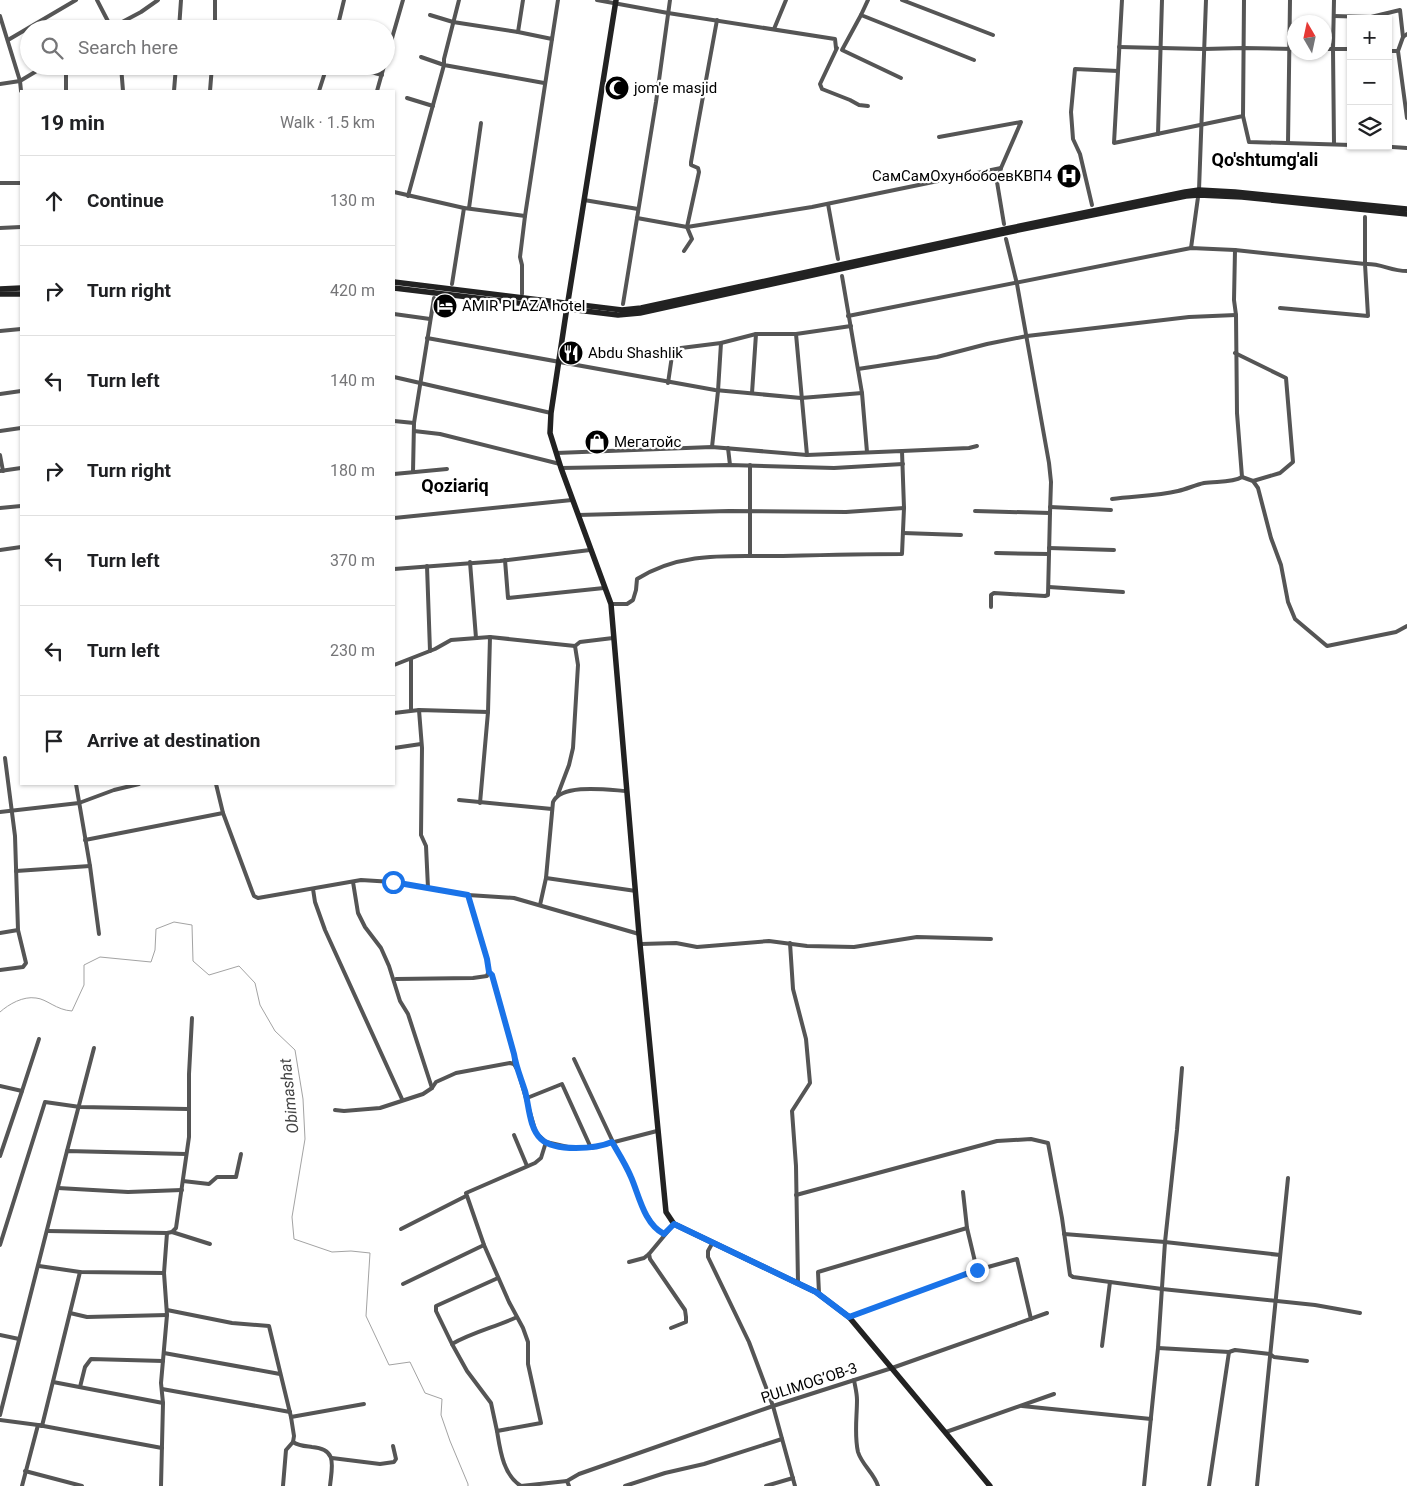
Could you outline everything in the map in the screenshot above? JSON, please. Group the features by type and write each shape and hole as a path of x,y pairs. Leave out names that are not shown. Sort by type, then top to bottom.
{"main road":[{"path":"616,2 567,307 551,413 550,433 572,500 611,604 626,791 666,1212 674,1224 819,1293 849,1317 990,1486"},
{"path":"395,282 618,315 640,313 1199,192 1254,194 1407,209"},
{"path":"1199,192 1407,214"},
{"path":"0,289 20,288"},
{"path":"395,288 567,307"},
{"path":"0,294 20,294"}],"street":[{"path":"42,20 76,0"},
{"path":"97,0 106,20"},
{"path":"126,20 158,0"},
{"path":"180,20 181,0"},
{"path":"216,0 216,20"},
{"path":"339,20 344,0"},
{"path":"395,28 403,0"},
{"path":"408,196 444,65 459,0"},
{"path":"518,32 523,0"},
{"path":"522,294 522,265 520,257 525,216 558,0"},
{"path":"597,0 835,39 836,48 820,84 822,89 859,105 868,106"},
{"path":"623,304 670,0"},
{"path":"774,29 786,0"},
{"path":"842,50 868,0"},
{"path":"902,0 993,35"},
{"path":"1122,0 1114,143 1243,116"},
{"path":"1158,134 1162,0"},
{"path":"1191,248 1199,192 1206,0"},
{"path":"1244,0 1243,116 1249,142 1347,145"},
{"path":"1290,0 1291,15"},
{"path":"1334,0 1334,144"},
{"path":"1334,16 1371,17 1400,10 1405,35 1398,52 1407,118"},
{"path":"430,15 453,22 552,39"},
{"path":"0,16 22,90"},
{"path":"861,16 974,60"},
{"path":"684,251 692,239 687,227 699,172 698,168 692,165 691,162 717,20"},
{"path":"8,40 20,33"},
{"path":"1119,47 1287,49"},
{"path":"836,48 901,78"},
{"path":"1333,49 1347,49"},
{"path":"1392,51 1398,52"},
{"path":"420,58 444,65 544,83"},
{"path":"1288,143 1292,60"},
{"path":"1092,205 1080,154 1073,139 1071,112 1075,69 1118,71"},
{"path":"1401,70 1407,70"},
{"path":"0,84 20,81 30,75"},
{"path":"66,75 66,90"},
{"path":"122,75 123,90"},
{"path":"174,90 175,75"},
{"path":"210,90 211,75"},
{"path":"319,90 324,75"},
{"path":"377,90 382,75"},
{"path":"407,98 433,106"},
{"path":"939,137 1022,122 1001,168 997,182 1004,224"},
{"path":"469,208 481,123"},
{"path":"1392,147 1407,148"},
{"path":"637,218 687,227 828,204 1001,168"},
{"path":"0,183 20,184"},
{"path":"395,192 464,208 525,216"},
{"path":"584,200 638,209"},
{"path":"828,204 838,259"},
{"path":"452,284 464,208"},
{"path":"1280,308 1368,316 1365,264 1366,217"},
{"path":"0,228 20,227"},
{"path":"991,607 991,595 1045,596 1048,595 1049,587 1051,482 1049,463 1027,336 1006,239"},
{"path":"848,316 1191,248 1235,250 1376,264 1389,270 1407,271"},
{"path":"1235,250 1236,413 1242,477"},
{"path":"842,276 862,393 867,452"},
{"path":"413,472 414,423 434,298"},
{"path":"395,314 430,320"},
{"path":"858,369 937,357 1027,336 1189,317 1236,315"},
{"path":"668,382 673,349 721,343 756,334 796,334 851,326"},
{"path":"0,331 20,329"},
{"path":"752,393 756,334"},
{"path":"796,334 807,456"},
{"path":"427,338 718,390 801,398 862,393"},
{"path":"712,446 721,343"},
{"path":"1235,353 1286,378 1293,462 1280,473 1253,481"},
{"path":"395,377 551,413"},
{"path":"0,394 20,392"},
{"path":"395,420 414,423"},
{"path":"0,431 20,428"},
{"path":"414,431 440,434 560,466 750,465 834,468 903,464"},
{"path":"556,453 712,446 807,456 969,448 977,446"},
{"path":"728,448 730,465"},
{"path":"611,604 627,604 634,600 637,578 647,572 677,562 710,555 902,554 904,508 902,451"},
{"path":"0,455 2,471 20,468"},
{"path":"750,465 750,556"},
{"path":"395,474 447,469"},
{"path":"1112,499 1181,491 1195,485 1222,480 1236,480 1242,477 1253,481 1258,488 1271,538 1281,565 1288,602 1295,620 1327,646 1396,632 1407,626"},
{"path":"395,518 572,500"},
{"path":"0,508 20,506"},
{"path":"1050,507 1111,510"},
{"path":"578,515 647,512 846,512 904,508"},
{"path":"975,511 1050,513"},
{"path":"903,533 961,535"},
{"path":"0,550 20,547"},
{"path":"1049,548 1114,550"},
{"path":"395,569 504,560 590,550"},
{"path":"996,552 1049,554"},
{"path":"504,560 508,598 604,588"},
{"path":"470,562 476,638"},
{"path":"427,566 430,651"},
{"path":"1049,587 1122,592"},
{"path":"480,803 488,712 490,637"},
{"path":"395,665 430,651 451,640 490,637 575,646 580,642 613,638"},
{"path":"540,905 546,878 553,802 558,794 573,748 578,665 575,646"},
{"path":"411,659 411,710"},
{"path":"395,712 419,710 488,712"},
{"path":"419,710 421,835 426,846 428,888"},
{"path":"395,748 421,744"},
{"path":"0,970 25,966 18,930 15,836 5,758"},
{"path":"76,785 99,934"},
{"path":"113,785 114,790"},
{"path":"0,812 79,803 114,790 135,785"},
{"path":"216,785 224,813 254,896 263,898 353,882 379,881 468,895 514,898 639,934"},
{"path":"558,794 581,789 626,791"},
{"path":"459,800 552,809"},
{"path":"85,840 224,813"},
{"path":"16,871 90,866"},
{"path":"546,878 636,891"},
{"path":"353,882 358,913 381,948 389,966 400,1001 408,1014 432,1088"},
{"path":"313,889 315,902 325,930 402,1099"},
{"path":"468,895 514,1054 514,1064 527,1098 536,1133 546,1142 568,1147 591,1148 658,1131"},
{"path":"0,933 18,930"},
{"path":"640,944 676,943 697,948 768,941 807,946 854,947 918,937 991,939"},
{"path":"790,943 793,989 806,1039 810,1083 792,1111 796,1159 798,1284"},
{"path":"396,979 482,978 487,976 489,972"},
{"path":"161,1486 163,1403 161,1383 167,1312 164,1273 170,1232 176,1228 189,1137 188,1109 192,1018"},
{"path":"0,1156 39,1039"},
{"path":"0,1415 94,1048"},
{"path":"574,1059 612,1142 631,1177 644,1211 654,1226 664,1234"},
{"path":"335,1110 380,1108 402,1099 413,1098 432,1088 436,1082 456,1073 510,1063 514,1064"},
{"path":"1144,1486 1182,1068"},
{"path":"527,1098 562,1084 591,1148"},
{"path":"0,1086 22,1091"},
{"path":"0,1245 45,1102 80,1107 188,1109"},
{"path":"514,1135 527,1166"},
{"path":"796,1195 997,1141 1031,1139 1048,1143 1070,1274 1073,1277 1162,1289 1315,1305 1360,1313"},
{"path":"497,1431 541,1423 528,1364 528,1342 498,1278 466,1196 467,1191 535,1163 540,1158 546,1142"},
{"path":"67,1151 186,1154"},
{"path":"183,1181 209,1184 217,1177 236,1177 241,1154"},
{"path":"1257,1486 1288,1178"},
{"path":"58,1188 128,1192 182,1190"},
{"path":"964,1192 967,1228 977,1270"},
{"path":"401,1229 466,1196"},
{"path":"629,1262 644,1258 649,1254 674,1224"},
{"path":"819,1293 818,1272 967,1228"},
{"path":"47,1231 170,1232 210,1244"},
{"path":"1064,1234 1165,1242 1280,1255"},
{"path":"713,1242 708,1251 708,1257 749,1342 772,1406 795,1486"},
{"path":"403,1284 484,1245"},
{"path":"649,1254 668,1287 685,1310 686,1322 671,1328"},
{"path":"849,1317 977,1270 1017,1259 1031,1319"},
{"path":"39,1266 80,1272 164,1273"},
{"path":"38,1425 42,1426 80,1272"},
{"path":"498,1278 436,1306 436,1311 467,1371 491,1403 503,1461 515,1482 521,1486 568,1484"},
{"path":"1102,1346 1110,1282"},
{"path":"70,1313 87,1316 167,1312 232,1323 269,1326 291,1414 294,1436 293,1442 286,1450 283,1486"},
{"name":"PULIMOG’OB-3","path":"568,1484 579,1474 772,1406 892,1368 1047,1313"},
{"path":"452,1344 463,1337 517,1317"},
{"path":"0,1335 19,1339"},
{"path":"1158,1348 1228,1352 1235,1350 1307,1361"},
{"path":"1209,1486 1228,1352"},
{"path":"164,1353 280,1374"},
{"path":"80,1387 85,1367 91,1359 163,1361"},
{"path":"854,1380 857,1399 855,1417 858,1452 878,1486"},
{"path":"53,1382 163,1403"},
{"path":"162,1390 291,1414 364,1404"},
{"path":"946,1432 1054,1394"},
{"path":"1022,1406 1151,1419"},
{"path":"0,1420 38,1425 162,1448"},
{"path":"22,1486 38,1425"},
{"path":"625,1486 665,1473 704,1464 782,1439"},
{"path":"293,1442 299,1446 323,1447 332,1458 330,1486"},
{"path":"332,1458 380,1464 394,1462 396,1459 393,1446"},
{"path":"26,1471 82,1486"},
{"path":"766,1486 793,1478"}],"waterway":[{"name":"Obimashat","path":"0,1012 16,1001 26,998 40,999 61,1009 72,1011 84,985 84,965 100,957 151,962 155,950 156,929 174,922 192,925 193,961 209,975 239,966 255,983 260,1005 275,1031 295,1050 303,1099 305,1139 292,1217 294,1239 332,1252 370,1253 366,1316 389,1365 410,1362 425,1393 442,1399 441,1415 468,1486"}],"place":[{"name":"jom'e masjid","path":"617,88"},
{"name":"СамСамОхунбобоевКВП4","path":"1069,176"},
{"name":"AMIR PLAZA hotel","path":"445,306"},
{"name":"Abdu Shashlik","path":"571,353"},
{"name":"Мегатойс","path":"597,442"}],"district":[{"name":"Qo'shtumg'ali","path":"1265,159"},
{"name":"Qoziariq","path":"455,485"}],"route":[{"path":"393,882 468,895 514,1054 514,1064 524,1088 536,1133 546,1142 568,1147 591,1148 612,1142 631,1177 644,1211 661,1233 664,1234 674,1224 816,1292 849,1317 977,1270"}]}
